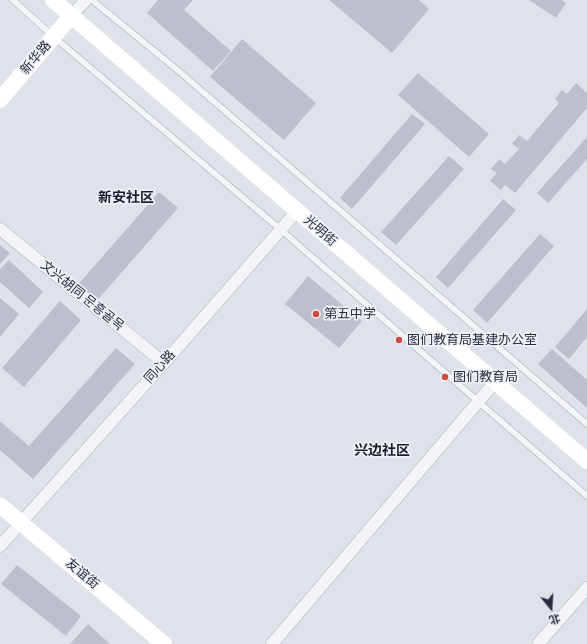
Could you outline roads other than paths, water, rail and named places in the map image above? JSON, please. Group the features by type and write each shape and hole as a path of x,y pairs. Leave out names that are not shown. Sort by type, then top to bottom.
{"main road":[{"name":"光明街","path":"53,0 587,461"},
{"name":"新华路","path":"0,100 71,16"},
{"name":"友谊街","path":"0,505 164,644"}],"street":[{"path":"71,16 86,0"},
{"name":"同心路","path":"0,546 164,363 297,211"},
{"name":"文兴胡同 문흥골목","path":"0,229 164,363"},
{"path":"272,644 495,382"},
{"path":"538,644 587,588"}],"lane":[{"path":"13,0 587,496"},
{"path":"92,0 181,73 587,424"}],"place":[{"name":"第五中学","path":"316,314"},
{"name":"图们教育局基建办公室","path":"399,340"},
{"name":"图们教育局","path":"445,377"}],"district":[{"name":"新安社区","path":"126,198"},
{"name":"兴边社区","path":"382,451"}]}
